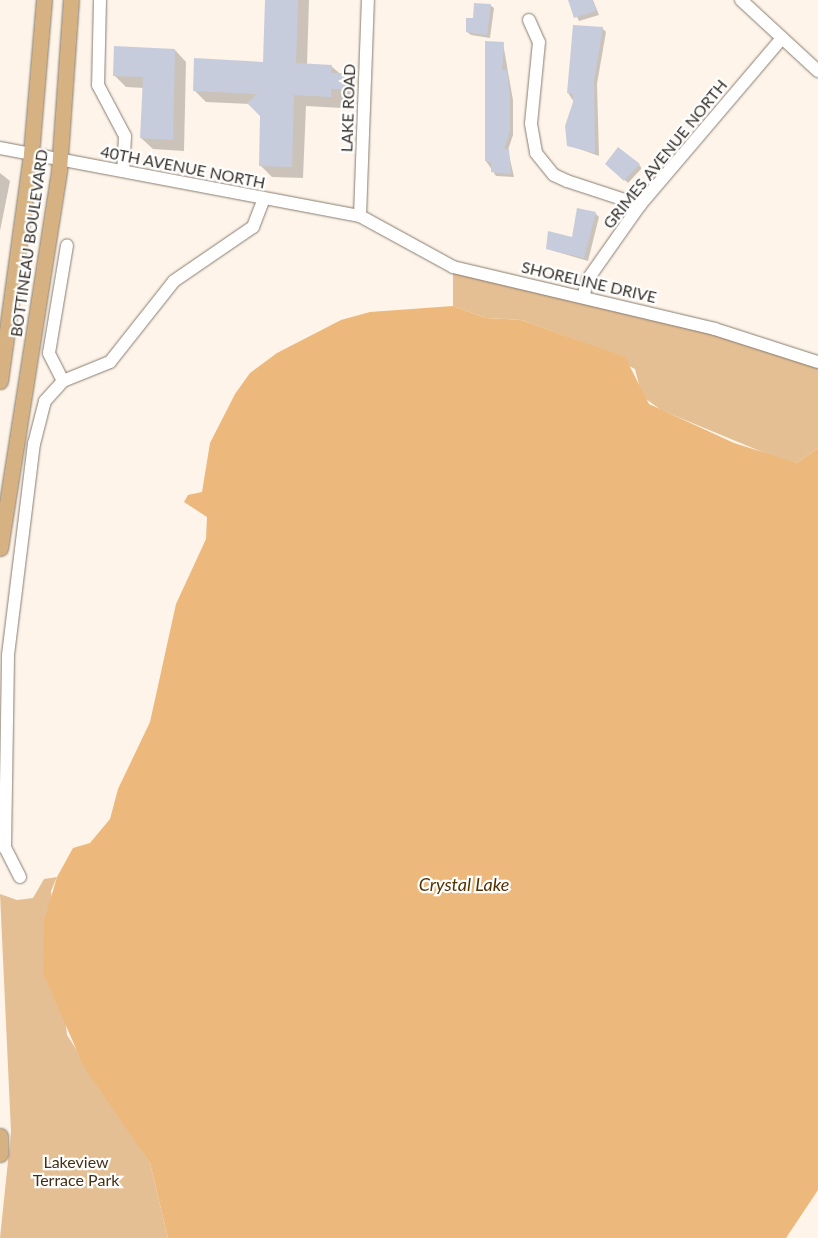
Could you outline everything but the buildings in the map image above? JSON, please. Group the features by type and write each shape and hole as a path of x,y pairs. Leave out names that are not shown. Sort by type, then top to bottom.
{"main road":[{"name":"BOTTINEAU BOULEVARD","path":"0,381 16,275 31,154 44,0"},
{"name":"BOTTINEAU BOULEVARD","path":"0,548 60,160 71,0"},
{"path":"0,318 16,275"},
{"path":"0,1136 0,1154"}],"street":[{"path":"100,0 98,85 125,136 123,171"},
{"name":"LAKE ROAD","path":"360,216 368,0"},
{"path":"741,0 818,71"},
{"path":"529,20 539,42 531,124 536,152 543,165 567,181 640,205"},
{"name":"GRIMES AVENUE NORTH","path":"583,298 588,279 640,205 782,38"},
{"name":"40TH AVENUE NORTH","path":"0,148 360,216"},
{"path":"20,877 5,848 8,655 34,444 45,401 63,381 110,362 174,281 253,227 264,199"},
{"name":"SHORELINE DRIVE","path":"360,216 453,266 715,329 817,360"},
{"path":"63,381 49,353 67,246"}],"green space":[{"path":"453,267 818,362 818,448 797,463 774,457 661,410 642,396 635,369 579,341 521,320 486,318 453,306"},
{"name":"Lakeview Terrace Park","path":"57,877 51,891 67,1035 150,1163 168,1238 0,1238 11,1132 0,894 17,900 33,898 44,879"}],"water":[{"name":"Crystal Lake","path":"453,306 486,318 521,320 625,357 649,404 734,443 797,463 818,448 818,1190 786,1238 168,1238 150,1163 84,1067 43,973 44,921 57,877 73,848 90,843 110,819 118,789 150,722 176,604 206,539 207,517 184,502 188,495 202,492 210,443 235,394 250,373 277,353 341,320 370,312"}]}
